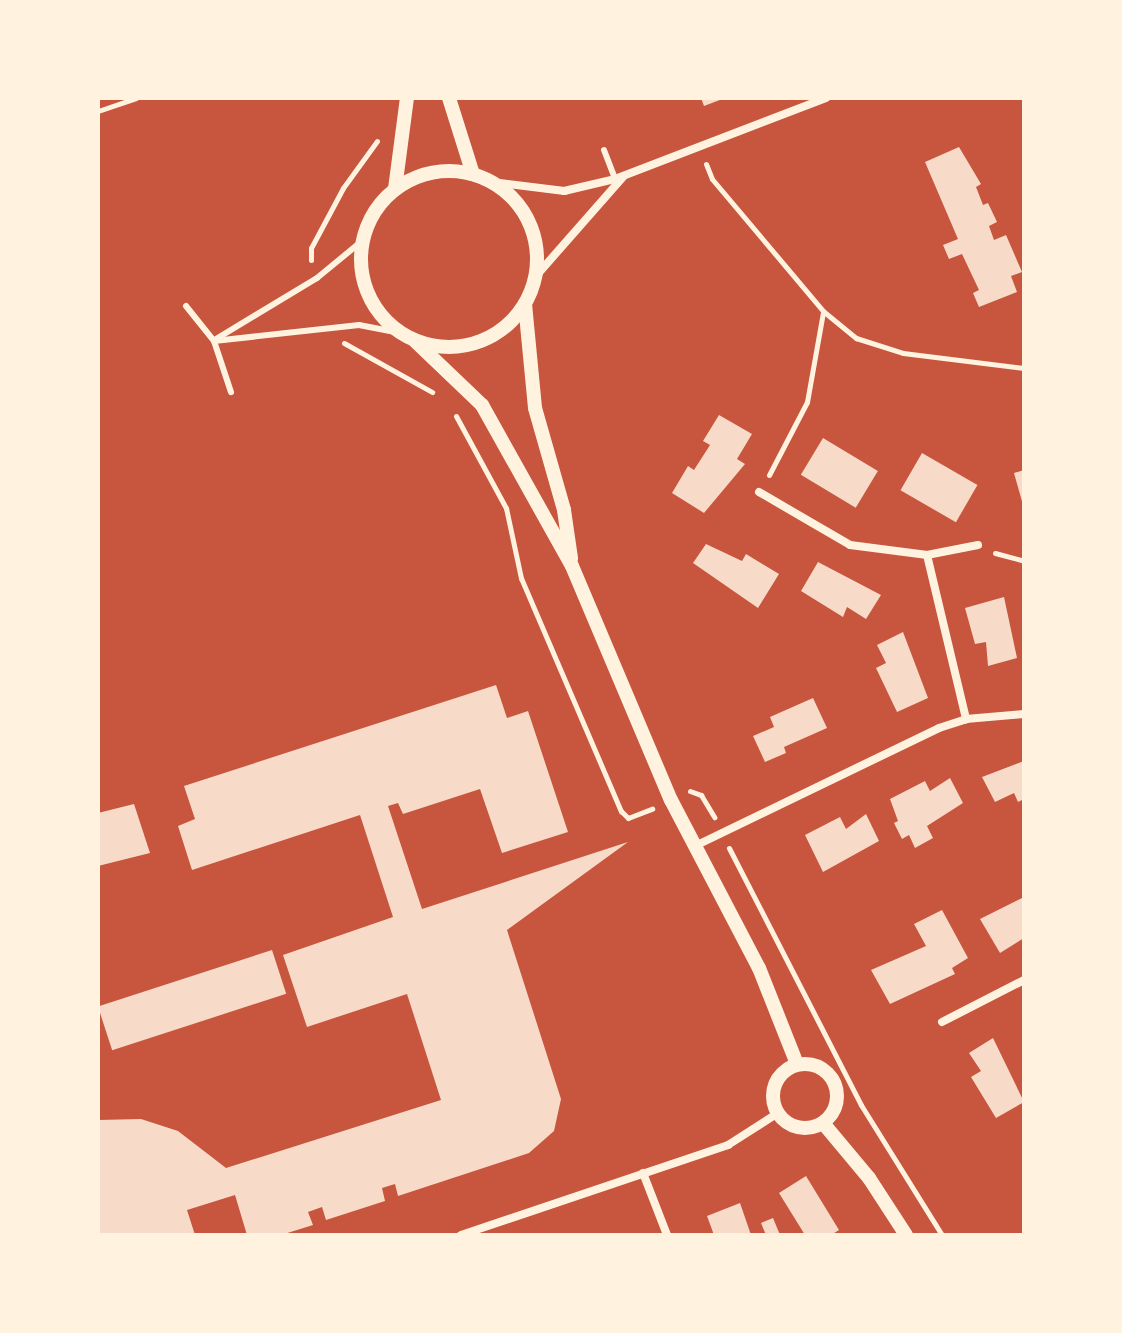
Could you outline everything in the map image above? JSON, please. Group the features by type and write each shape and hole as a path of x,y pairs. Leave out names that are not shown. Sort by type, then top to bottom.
{"street":[{"path":"395,189 407,98"},
{"path":"449,98 473,174"},
{"path":"492,182 564,191 619,178 698,143 826,98"},
{"path":"536,276 536,248 529,222 514,199 492,182 473,174 446,171 419,175 395,189 369,221 362,241 367,292 400,333 415,341 482,405 572,566 624,695 695,846 759,968 797,1064"},
{"path":"415,341 464,346 499,331 525,304 536,276 619,178"},
{"path":"525,304 535,408 564,510 572,566"},
{"path":"759,492 850,545 927,555 978,545"},
{"path":"927,555 966,719"},
{"path":"695,846 908,740 966,719 1024,714"},
{"path":"942,1022 1023,983"},
{"path":"797,1064 817,1065 836,1088 835,1108 823,1123 801,1128 778,1113 773,1087 797,1064"},
{"path":"461,1235 728,1145 778,1113"},
{"path":"823,1123 869,1178 906,1235"},
{"path":"643,1173 667,1235"}],"lane":[{"path":"604,150 619,178"},
{"path":"214,341 317,278 362,241"},
{"path":"186,306 214,341 231,392"},
{"path":"214,341 359,325 400,333"}],"path":[{"path":"98,111 136,98"},
{"path":"317,278 311,248 343,188 369,157 380,129"},
{"path":"698,143 712,179 823,311 856,338 881,348 1024,368"},
{"path":"759,492 807,402 823,311"},
{"path":"337,327 346,347 443,400"},
{"path":"451,409 506,508 521,578 621,811 628,818 656,807"},
{"path":"978,545 1024,561"},
{"path":"690,791 701,795 861,1105 942,1235"}],"building":[{"path":"701,98 725,98 704,106"},
{"path":"959,147 981,184 976,187 983,205 988,203 997,222 989,226 994,240 1006,235 1022,272 1011,276 1017,292 979,307 973,293 979,290 962,254 949,259 943,245 958,239 925,162"},
{"path":"719,415 752,434 737,459 745,464 704,513 672,493 688,466 694,470 710,445 703,441"},
{"path":"823,438 878,471 856,508 801,475"},
{"path":"922,453 977,485 956,522 900,490"},
{"path":"1024,470 1024,505 1023,505 1014,473"},
{"path":"706,544 742,561 746,554 779,574 758,608 693,563"},
{"path":"818,562 881,595 866,619 847,607 843,617 801,591"},
{"path":"1004,597 1017,658 988,666 986,642 975,644 965,608"},
{"path":"903,632 928,698 897,712 876,668 886,663 877,645"},
{"path":"496,685 507,718 528,711 568,832 502,853 480,789 403,814 398,803 388,806 422,909 628,842 507,930 561,1099 554,1131 529,1153 398,1196 395,1184 382,1188 385,1201 326,1220 322,1207 308,1212 313,1225 281,1235 247,1235 235,1195 187,1210 195,1235 98,1235 98,1120 141,1119 178,1131 226,1168 441,1100 407,994 307,1027 283,955 393,917 360,815 192,870 178,826 195,819 184,786"},
{"path":"813,698 827,728 784,747 786,753 765,762 753,736 774,727 770,717"},
{"path":"1024,761 1024,799 1018,802 1014,793 995,802 982,777"},
{"path":"950,778 963,803 927,826 933,838 915,848 909,835 902,839 894,823 898,821 890,799 925,781 930,791"},
{"path":"134,804 150,853 98,866 98,813"},
{"path":"866,814 879,841 823,872 805,835 840,817 846,829"},
{"path":"1024,897 1024,938 1000,953 980,919"},
{"path":"942,910 968,958 952,968 955,974 890,1004 871,970 926,946 914,924"},
{"path":"272,950 286,994 112,1050 98,1007"},
{"path":"993,1038 1024,1102 996,1118 971,1077 981,1071 969,1053"},
{"path":"806,1176 839,1230 831,1235 805,1235 779,1193"},
{"path":"740,1203 751,1235 714,1235 707,1216"},
{"path":"773,1218 780,1235 766,1235 761,1223"}]}
